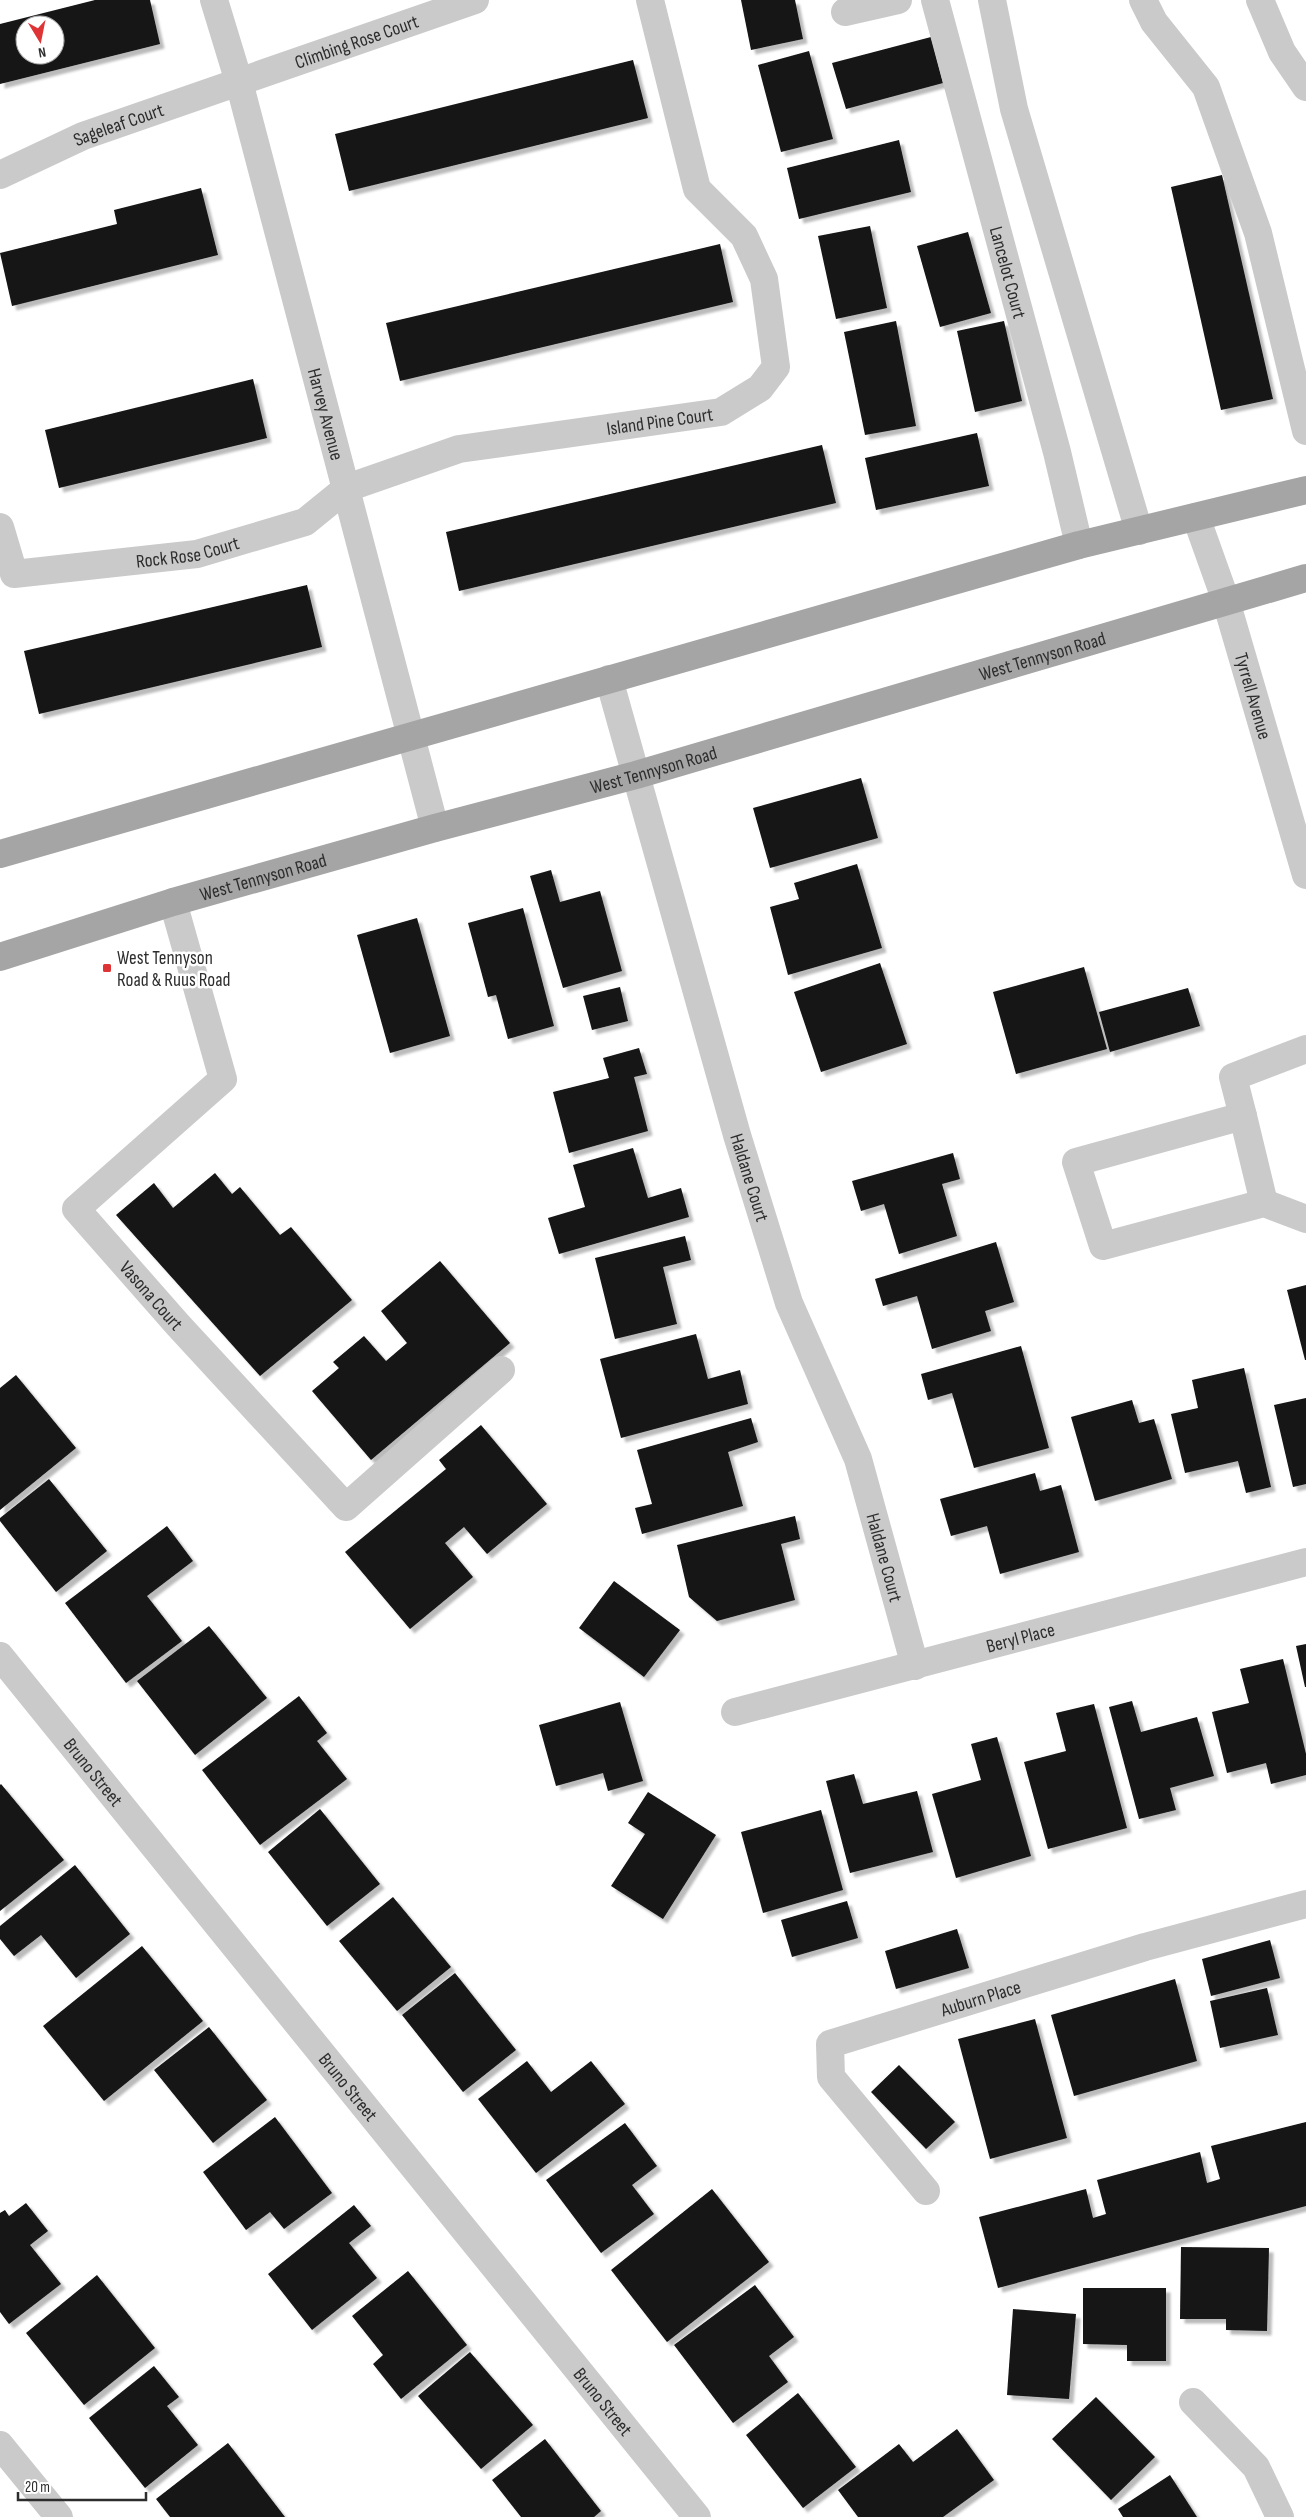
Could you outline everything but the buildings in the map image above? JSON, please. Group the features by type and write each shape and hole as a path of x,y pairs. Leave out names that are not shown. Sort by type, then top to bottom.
{"main road":[{"path":"0,854 1079,545 1306,490"},
{"name":"West Tennyson Road","path":"0,957 173,902 435,828 636,775 1306,578"}],"street":[{"name":"Harvey Avenue","path":"214,0 239,82 347,488 409,736 435,828"},
{"name":"Climbing Rose Court","path":"239,82 475,0"},
{"name":"Island Pine Court","path":"347,488 460,449 721,412 760,388 776,367 764,279 744,236 697,190 650,0"},
{"path":"845,12 898,0"},
{"name":"Lancelot Court","path":"935,0 1046,413 1079,545"},
{"path":"992,0 1014,109 1138,531"},
{"path":"1143,0 1154,22 1206,87 1258,233 1306,431"},
{"path":"1260,0 1282,52 1306,87"},
{"name":"Sageleaf Court","path":"0,175 83,136 239,82"},
{"name":"Rock Rose Court","path":"0,527 14,574 197,554 305,522 347,488"},
{"name":"Tyrrell Avenue","path":"1196,517 1226,601 1306,875"},
{"name":"Haldane Court","path":"609,679 737,1135 777,1266 789,1303 858,1459 915,1666"},
{"name":"Vasona Court","path":"173,902 223,1079 76,1209 178,1325 346,1507 501,1370"},
{"path":"1264,1203 1233,1078 1306,1049"},
{"path":"1243,1116 1076,1162 1103,1246 1264,1203 1306,1219"},
{"name":"Beryl Place","path":"735,1712 1306,1562"},
{"name":"Bruno Street","path":"0,1656 697,2517"},
{"name":"Auburn Place","path":"926,2191 830,2077 830,2044 1145,1947 1306,1904"},
{"path":"1193,2402 1256,2466 1280,2517"},
{"path":"0,2445 59,2517"}],"place":[{"name":"West Tennyson Road & Ruus Road","path":"107,968"}]}
